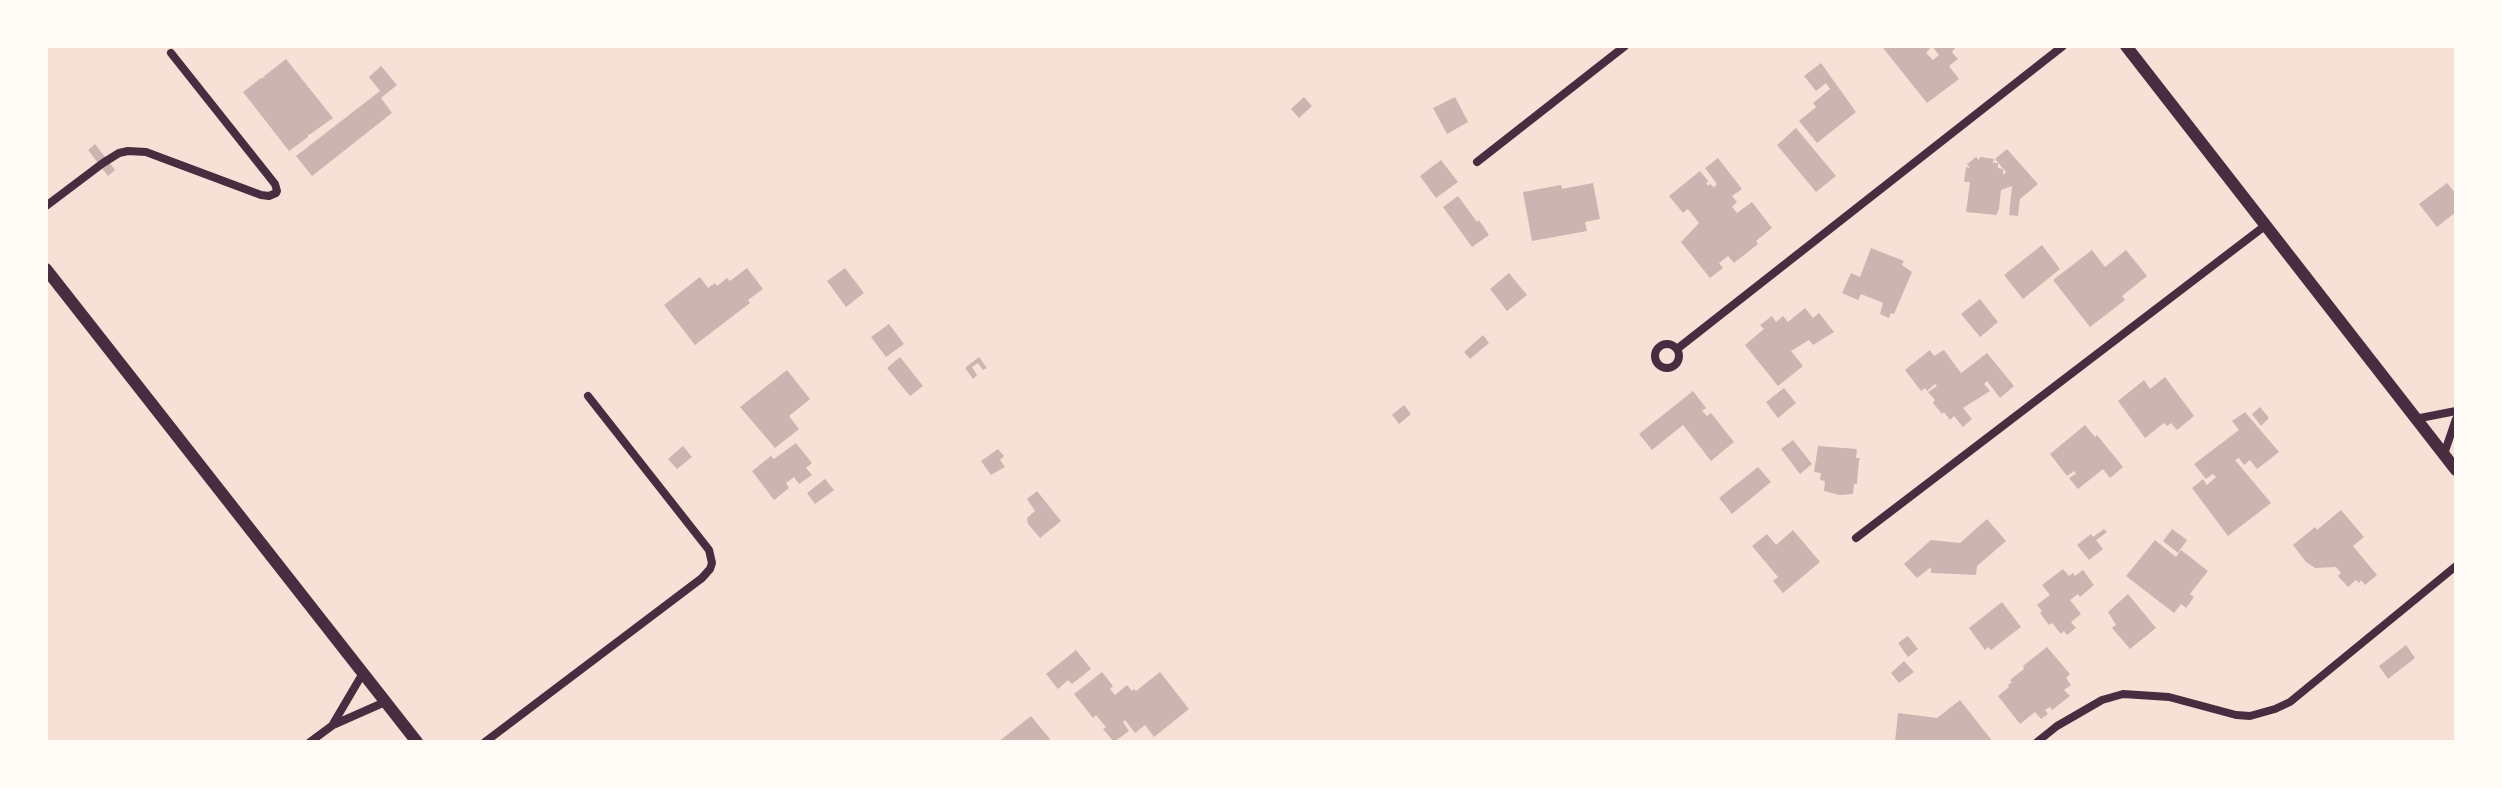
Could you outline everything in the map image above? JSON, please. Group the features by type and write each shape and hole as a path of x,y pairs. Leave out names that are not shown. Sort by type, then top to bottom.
{"street":[{"path":"1477,162 1625,46"},
{"path":"1677,349 2063,46"},
{"path":"2126,46 2456,470"},
{"path":"46,206 103,163 128,151 146,152 261,195 276,193 275,184 171,53"},
{"path":"1856,538 2266,225"},
{"path":"46,269 417,742"},
{"path":"485,742 702,578 712,563 709,550 588,396"},
{"path":"2415,419 2456,411"},
{"path":"2444,454 2456,419"},
{"path":"2037,742 2057,726 2102,700 2123,694 2169,697 2236,715 2250,716 2275,709 2290,702 2456,566"},
{"path":"333,725 363,673"},
{"path":"310,742 333,725 385,702"}],"building":[{"path":"1932,46 1954,46 1952,52 1958,59 1949,66 1959,79 1927,103 1883,48","holes":["1932,46 1939,55 1933,60 1926,53"]},
{"path":"286,59 333,118 289,151 243,92"},
{"path":"1821,63 1856,112 1817,143 1799,121 1816,107 1813,103 1830,89 1826,83 1816,91 1804,76"},
{"path":"381,66 397,85 381,98 392,113 312,176 296,156 380,91 369,77"},
{"path":"1304,97 1312,106 1299,118 1291,109"},
{"path":"1455,97 1468,122 1447,134 1433,108"},
{"path":"1796,128 1836,176 1816,192 1777,145"},
{"path":"95,144 115,170 108,176 88,150"},
{"path":"2007,149 2038,184 2020,199 2018,216 2009,215 2012,186 2001,190 1996,215 1966,212 1970,182 1964,182 1966,167 1970,168 1967,164 1976,157 1979,160 1980,157 1994,159 1993,163 1998,163 1998,168 2003,169 2003,175 2006,172 1995,159"},
{"path":"1718,158 1742,189 1732,196 1737,202 1732,207 1737,213 1752,202 1772,228 1734,263 1728,256 1719,263 1723,268 1710,278 1681,242 1699,223 1688,209 1683,213 1669,196 1700,171 1709,182 1706,183 1708,186 1710,184 1717,190 1714,187 1717,184 1705,168"},
{"path":"1441,160 1458,182 1436,198 1420,176"},
{"path":"1593,183 1600,219 1585,222 1587,231 1532,241 1523,192"},
{"path":"2447,183 2456,194 2456,212 2437,227 2419,204"},
{"path":"1458,196 1489,235 1472,247 1443,207"},
{"path":"2042,245 2060,269 2023,299 2004,275"},
{"path":"1871,248 1904,261 1902,265 1912,272 1894,314 1891,313 1889,318 1880,314 1883,303 1861,294 1858,300 1842,293 1851,273 1860,277"},
{"path":"2092,250 2105,267 2126,250 2147,276 2122,296 2125,300 2090,327 2053,280"},
{"path":"747,268 763,289 748,300 750,303 695,345 664,305 700,277 708,288 715,283 717,286 727,278 730,281"},
{"path":"845,268 864,293 846,307 827,281"},
{"path":"1509,273 1527,295 1507,311 1490,289"},
{"path":"1980,299 1998,322 1980,337 1961,314"},
{"path":"1805,308 1813,318 1819,313 1834,332 1813,345 1809,340 1791,351 1803,366 1778,386 1745,345 1764,329 1760,325 1772,316 1776,322 1783,316 1788,322"},
{"path":"889,324 904,344 886,357 871,337"},
{"path":"1483,335 1489,343 1470,359 1464,352"},
{"path":"1930,350 1934,356 1944,350 1961,373 1987,353 2014,386 2000,398 1987,381 1984,384 1990,391 1963,408 1972,419 1963,427 1954,416 1950,420 1944,412 1942,414 1933,403 1935,400 1928,392 1937,386 1935,384 1927,391 1925,388 1921,391 1905,370"},
{"path":"900,357 923,386 910,396 887,368"},
{"path":"979,357 987,368 983,370 978,363 972,367 977,375 973,379 965,368"},
{"path":"787,370 810,399 789,416 799,429 775,448 740,407"},
{"path":"2165,377 2194,416 2177,430 2171,423 2167,426 2164,423 2145,438 2118,401 2144,380 2150,389"},
{"path":"1784,388 1796,403 1778,418 1766,402"},
{"path":"1693,391 1706,408 1702,411 1707,416 1711,413 1734,442 1711,461 1683,425 1652,450 1639,434"},
{"path":"1404,405 1411,414 1399,424 1392,415"},
{"path":"2260,407 2269,418 2261,426 2252,414"},
{"path":"2245,412 2279,452 2257,469 2250,460 2244,465 2239,458 2235,460 2271,503 2228,536 2192,488 2203,479 2207,485 2216,477 2213,474 2206,479 2194,464 2239,430 2232,421"},
{"path":"2085,425 2123,467 2110,478 2103,469 2078,489 2069,478 2076,474 2074,471 2067,476 2050,454"},
{"path":"1793,440 1812,464 1800,474 1781,449"},
{"path":"796,443 812,463 806,468 812,475 799,484 794,477 786,483 789,488 774,500 752,471 771,456 774,459"},
{"path":"683,446 692,457 677,469 668,459"},
{"path":"1818,446 1857,449 1856,458 1860,458 1853,494 1839,495 1824,491 1825,481 1820,480 1821,473 1814,472"},
{"path":"998,449 1004,456 1000,460 1005,467 991,475 981,461"},
{"path":"1758,467 1771,482 1732,514 1719,498"},
{"path":"825,479 834,490 815,504 807,493"},
{"path":"1037,491 1061,521 1040,538 1028,524 1027,518 1035,511 1027,499"},
{"path":"2341,510 2364,537 2353,546 2377,575 2365,585 2361,580 2359,583 2356,580 2348,587 2338,576 2341,573 2336,567 2315,568 2293,545"},
{"path":"1987,519 2006,541 1977,566 1976,575 1931,573 1931,567 1917,578 1904,564 1931,540 1960,543"},
{"path":"2104,529 2107,532 2096,540 2103,549 2089,560 2077,545"},
{"path":"2172,529 2187,540 2178,553 2163,541"},
{"path":"1793,530 1820,562 1783,593 1773,581 1778,577 1752,546 1767,534 1776,545"},
{"path":"2155,540 2176,557 2181,550 2208,571 2190,594 2194,597 2186,608 2181,604 2174,613 2126,576"},
{"path":"2063,569 2069,576 2083,570 2094,585 2080,597 2078,594 2070,600 2081,614 2071,622 2076,628 2067,635 2064,631 2061,634 2052,623 2049,625 2037,605 2050,595 2042,585"},
{"path":"2128,594 2156,628 2130,649 2112,628 2116,625 2108,612"},
{"path":"2002,602 2021,627 1991,650 1988,647 1985,650 1969,628"},
{"path":"1908,636 1918,649 1908,657 1898,643"},
{"path":"2406,645 2415,658 2388,679 2379,666"},
{"path":"2047,647 2070,674 2066,678 2071,685 2064,690 2070,696 2052,710 2050,707 2045,710 2048,714 2041,719 2035,712 2020,724 1998,696 2009,687 2010,680 2024,669 2023,666"},
{"path":"1076,650 1091,669 1072,684 1068,680 1058,689 1046,674"},
{"path":"1904,661 1914,672 1899,683 1891,673"},
{"path":"1102,672 1113,686 1110,689 1115,695 1127,685 1136,691 1160,672 1189,709 1154,737 1145,725 1135,733 1125,720 1123,722 1129,731 1114,742 1096,715 1093,718 1074,694"},
{"path":"1960,700 1993,742 1895,742 1898,713 1937,718"},
{"path":"1031,716 1050,739 1046,742 998,742"}]}
